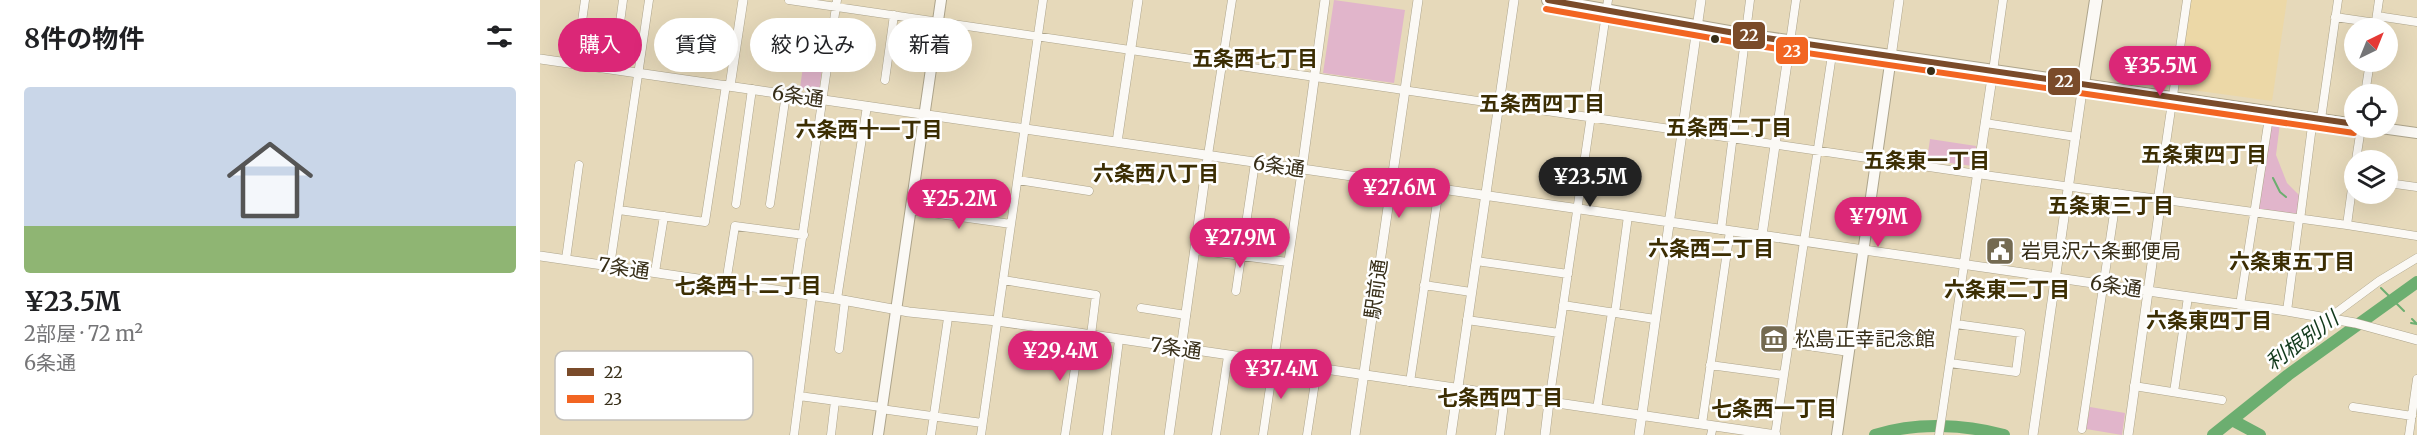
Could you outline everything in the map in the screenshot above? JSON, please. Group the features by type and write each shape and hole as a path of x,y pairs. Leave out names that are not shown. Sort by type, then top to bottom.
{"main road":[{"path":"938,18 940,0"},
{"path":"1548,0 1607,5 1698,27 1790,42 2344,122"},
{"path":"2083,84 2096,0"},
{"path":"1837,434 1892,57"},
{"path":"878,435 930,72"},
{"path":"2398,130 2417,133"}],"street":[{"path":"582,18 585,0"},
{"path":"621,18 623,0"},
{"path":"610,266 649,0"},
{"path":"619,210 705,222 743,0"},
{"path":"790,0 837,4 916,18"},
{"path":"981,435 1043,0"},
{"path":"1117,142 1138,0"},
{"path":"1169,435 1232,0"},
{"path":"1263,435 1325,0"},
{"name":"駅前通","path":"1354,435 1418,0"},
{"path":"1451,435 1514,0"},
{"path":"1639,435 1701,0"},
{"path":"1702,424 1725,230 1732,137 1750,0"},
{"path":"1762,235 1796,0"},
{"path":"1892,57 1899,0"},
{"path":"1940,435 2003,0"},
{"path":"2128,435 2187,0"},
{"path":"2287,311 2300,220 2338,0"},
{"path":"2377,18 2379,0"},
{"path":"794,293 837,4"},
{"path":"1545,435 1607,5"},
{"path":"885,80 894,15"},
{"path":"2335,17 2344,18"},
{"path":"2398,22 2417,22"},
{"path":"972,26 1977,174 2417,236"},
{"path":"1776,435 1833,48"},
{"name":"6条通","path":"540,59 558,62"},
{"name":"6条通","path":"633,72 2287,311 2334,319 2417,340"},
{"path":"2034,430 2083,84"},
{"path":"736,204 752,89"},
{"path":"770,204 786,94"},
{"path":"840,349 841,300 867,106"},
{"path":"2240,305 2270,111"},
{"path":"1985,123 2076,138"},
{"path":"1236,291 1255,163"},
{"path":"566,259 579,165"},
{"path":"1017,180 1089,191"},
{"path":"2398,184 2417,187"},
{"path":"1410,382 1439,189"},
{"path":"2082,429 2117,193"},
{"path":"2347,225 2350,204"},
{"path":"910,210 1011,224"},
{"path":"654,272 664,216"},
{"path":"1597,409 1628,216"},
{"path":"726,283 735,226 804,235"},
{"path":"1195,250 1288,262"},
{"name":"7条通","path":"540,256 812,295 948,318 997,321 1702,424 1712,430 1776,435"},
{"path":"2334,319 2379,281 2417,258"},
{"path":"1476,261 1568,274"},
{"path":"1003,280 1096,295 1090,335"},
{"path":"1425,285 1471,292"},
{"path":"794,435 812,295"},
{"path":"2174,392 2187,297"},
{"path":"1563,305 1655,319"},
{"path":"1141,308 1186,315"},
{"path":"931,435 948,318"},
{"path":"1467,320 1559,333"},
{"path":"1950,363 2016,372 2021,333 1956,324"},
{"path":"1065,435 1080,334"},
{"path":"1107,435 1119,340"},
{"path":"1788,343 1849,352"},
{"path":"1216,435 1228,356"},
{"path":"1710,365 1784,375"},
{"path":"1307,435 1317,369"},
{"path":"2409,435 2413,422 2417,380"},
{"path":"2134,386 2222,400"},
{"path":"799,396 982,423"},
{"path":"1500,435 1505,396"},
{"path":"831,435 835,401"},
{"path":"2352,407 2413,422"}],"shaded area":[{"path":"1334,0 1405,10 1394,83 1323,73"},
{"path":"2191,0 2287,0 2272,101 2178,88"},
{"path":"802,72 822,72 819,91 800,88"},
{"path":"2272,122 2280,123 2276,155 2287,183 2301,197 2298,215 2257,209"},
{"path":"1930,139 1976,146 1973,166 1927,160"},
{"path":"2090,407 2125,413 2122,435 2086,429"}],"waterway":[{"path":"2273,178 2280,192 2286,197"},
{"name":"利根別川","path":"2213,435 2288,375 2417,282"},
{"name":"利根別川","path":"2381,288 2404,311"},
{"path":"2412,319 2417,324"},
{"path":"2411,323 2417,324"},
{"path":"2232,420 2260,435"},
{"name":"利根別川","path":"1875,435 1923,426 1956,427 2004,435"}],"transit line":[{"name":"22","path":"1548,0 1746,35 2344,122"},
{"name":"23","path":"1546,9 1745,44 2344,132"}],"place":[{"name":"岩見沢六条郵便局","path":"2000,251"},
{"name":"松島正幸記念館","path":"1774,339"}],"district":[{"name":"五条西七丁目","path":"1255,59"},
{"name":"五条西四丁目","path":"1542,104"},
{"name":"五条西二丁目","path":"1729,128"},
{"name":"六条西十一丁目","path":"869,130"},
{"name":"五条東四丁目","path":"2204,155"},
{"name":"五条東一丁目","path":"1927,161"},
{"name":"六条西八丁目","path":"1156,174"},
{"name":"五条東三丁目","path":"2111,206"},
{"name":"六条西二丁目","path":"1711,249"},
{"name":"六条東五丁目","path":"2292,262"},
{"name":"七条西十二丁目","path":"748,286"},
{"name":"六条東二丁目","path":"2007,290"},
{"name":"六条東四丁目","path":"2209,321"},
{"name":"七条西四丁目","path":"1500,398"},
{"name":"七条西一丁目","path":"1774,409"}]}
